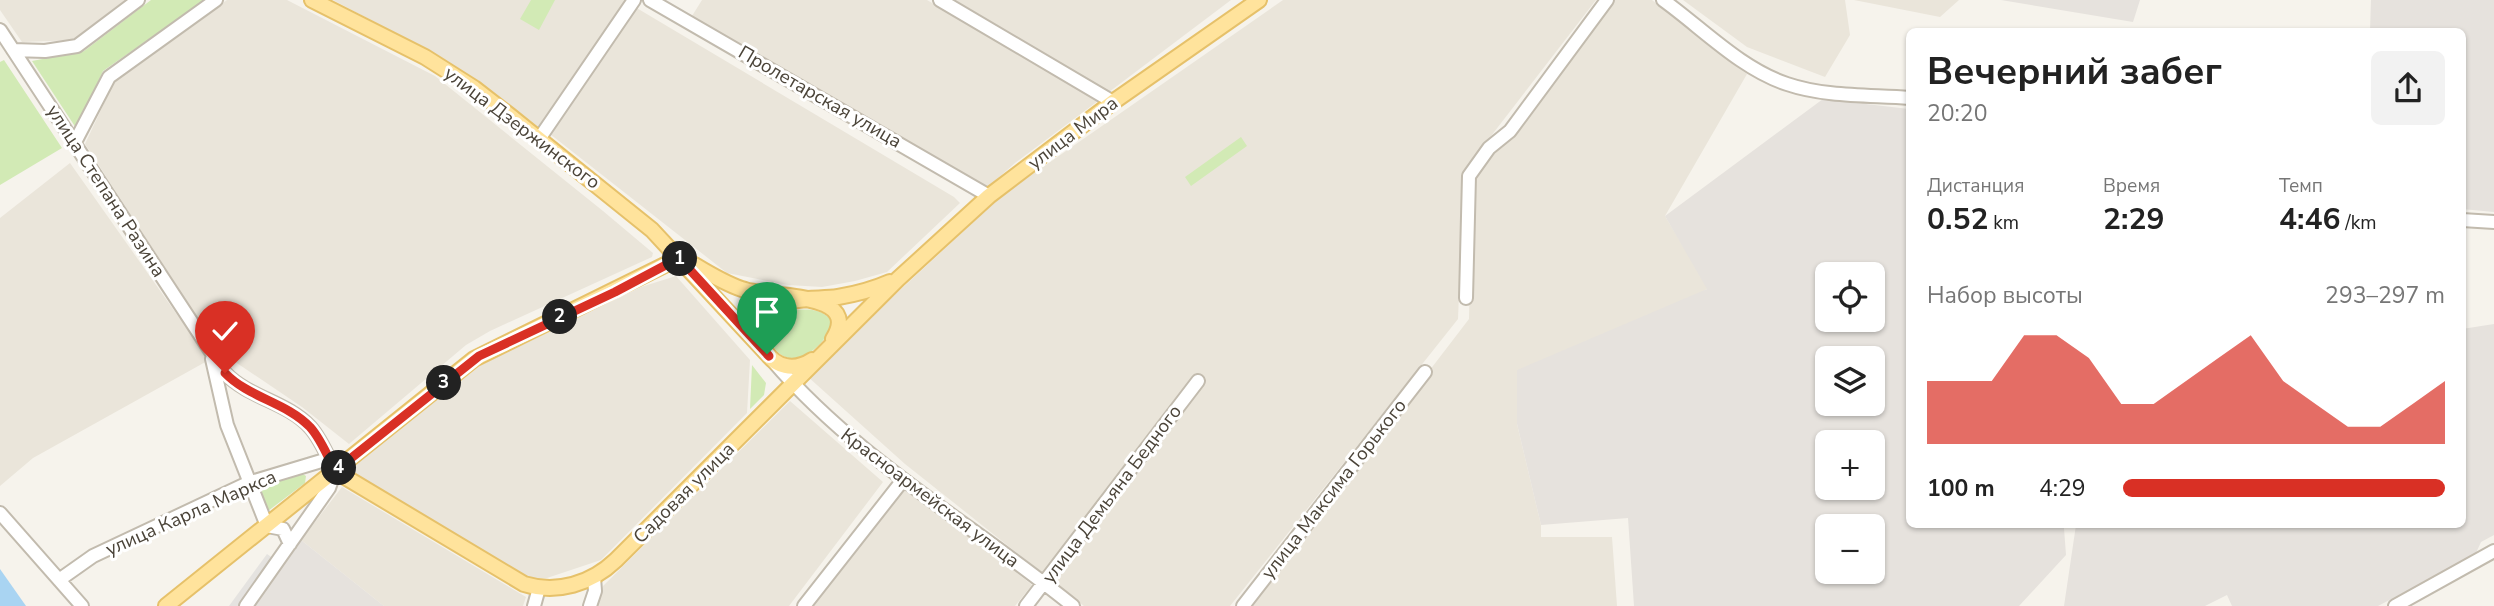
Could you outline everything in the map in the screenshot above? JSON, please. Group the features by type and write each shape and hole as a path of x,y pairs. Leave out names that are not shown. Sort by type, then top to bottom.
{"main road":[{"name":"улица Дзержинского","path":"312,0 438,64 540,139 652,230 768,355"},
{"name":"улица Мира","path":"823,353 898,279 989,196 1114,102 1259,0"},
{"path":"679,258 753,293 807,299 828,305 838,317 839,329 823,353 794,367 781,365 768,355 761,333 768,315 780,305 807,299"},
{"name":"улица Карла Маркса","path":"166,606 267,526 332,465 479,356 615,292 679,258"},
{"name":"улица Мира","path":"807,299 849,295 898,279"},
{"name":"Садовая улица","path":"539,588 563,587 594,577 615,560 823,353"},
{"name":"улица Степана Разина","path":"332,465 509,577 539,588"}],"street":[{"path":"13,50 45,51 77,46 138,0"},
{"path":"75,142 109,77 216,0"},
{"path":"540,139 634,0"},
{"name":"Пролетарская улица","path":"650,0 989,196"},
{"path":"940,0 1114,102"},
{"path":"1466,298 1469,176 1489,148 1510,131 1607,0"},
{"path":"1663,0 1738,57 1786,84 1806,89 1906,97"},
{"name":"улица Степана Разина","path":"0,30 225,373 241,387 288,410 309,426 332,465"},
{"path":"2466,220 2494,222"},
{"name":"улица Степана Разина","path":"211,353 227,425 267,526"},
{"name":"Красноармейская улица","path":"768,355 812,405 851,440 1073,606"},
{"name":"улица Максима Горького","path":"1243,606 1425,372"},
{"name":"улица Демьяна Бедного","path":"1026,606 1198,382"},
{"path":"246,606 328,488 332,465"},
{"name":"улица Карла Маркса","path":"59,580 93,556 248,483 332,465"},
{"path":"804,606 903,480"},
{"path":"0,513 82,606"},
{"path":"267,526 283,529 290,544"},
{"path":"2396,606 2494,551"},
{"path":"590,606 594,577"},
{"path":"534,606 539,588"}],"shaded area":[{"path":"0,0 132,0 77,40 22,42 0,10"},
{"path":"227,0 287,0 435,76 603,211 653,253 652,257 490,331 466,345 349,444 302,407 219,351 85,144 114,82"},
{"path":"333,0 627,0 541,131 480,84 433,53"},
{"path":"702,0 927,0 1098,101 1015,163 988,187 692,16"},
{"path":"955,0 1231,0 1109,92"},
{"path":"1283,0 1596,0 1464,171 1458,319 1230,606 1084,606 905,464 807,376 1004,194"},
{"path":"1608,0 1652,0 1747,74 1665,216 1708,288 1517,424 1541,525 1541,537 1612,537 1617,606 1249,606 1469,319 1472,175"},
{"path":"1683,0 1845,0 1850,35 1825,77 1747,47"},
{"path":"1854,0 1959,0 1940,17"},
{"path":"2001,0 2140,0 2133,22"},
{"path":"2371,0 2494,0 2494,212 2466,209 2466,28 2370,28"},
{"path":"635,7 960,203 887,272 822,287 788,285 727,273 550,134"},
{"path":"1823,99 1906,109 1906,528 2064,528 2066,555 2019,606 1634,606 1628,518 1541,525 1517,424 1517,370 1707,289 1665,216"},
{"path":"70,163 209,360 33,458 0,486 0,218"},
{"path":"676,276 750,360 747,413 601,560 547,578 533,579 516,572 347,470 481,365 641,287"},
{"path":"2494,324 2494,535 2481,542 2475,555 2378,606 2232,606 2227,595 2205,606 2064,606 2076,528 2466,528 2466,328"},
{"path":"790,401 883,482 789,606 596,606 603,586"},
{"path":"907,485 1032,585 1015,606 810,606"},
{"path":"342,487 526,597 523,606 384,606 301,540"},
{"path":"301,540 384,606 252,606"},
{"path":"267,554 277,561 245,606 229,606"}],"green space":[{"path":"151,0 205,0 103,71 76,128 32,61 84,51"},
{"path":"531,0 555,0 539,30 520,19"},
{"path":"4,60 62,148 0,185 0,62"},
{"path":"1241,137 1247,146 1191,186 1185,177"},
{"path":"787,311 817,311 831,321 825,338 802,358 782,355 772,343 773,326"},
{"path":"752,365 766,383 764,395 750,409"},
{"path":"301,473 306,476 305,483 268,511 258,486"}],"water":[{"path":"0,569 26,606 0,606"}],"route":[{"path":"225,373 241,387 288,410 309,426 335,471 479,356 615,292 679,258 769,356 767,354"}]}
